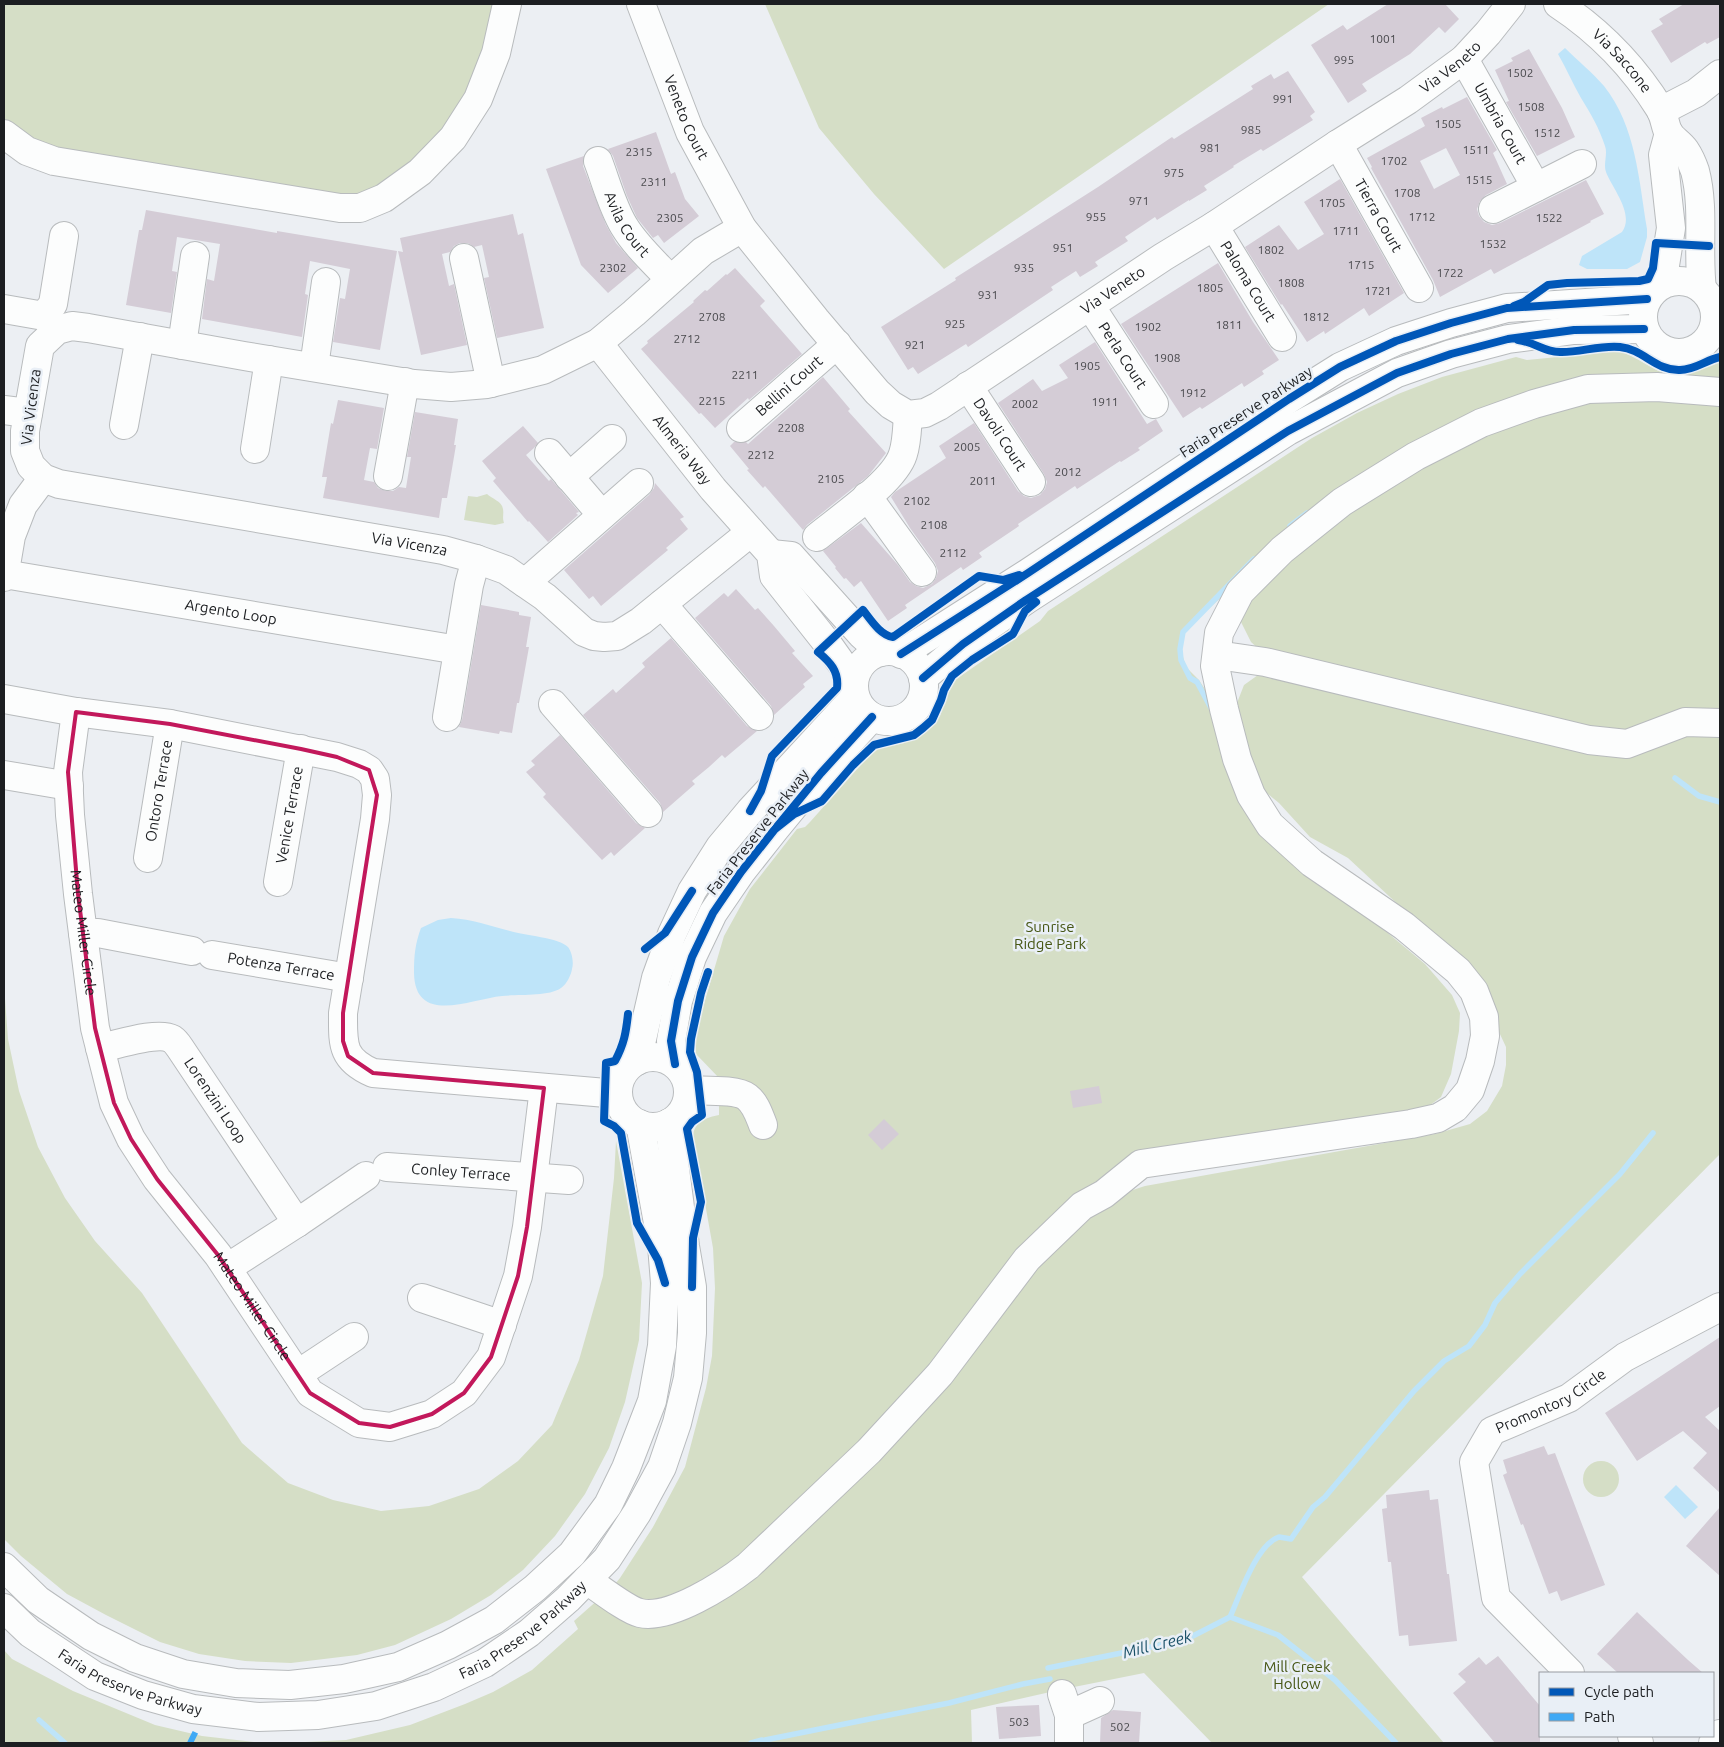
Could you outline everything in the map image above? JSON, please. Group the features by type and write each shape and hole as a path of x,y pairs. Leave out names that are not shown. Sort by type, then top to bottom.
{"street":[{"path":"4,134 28,152 54,161 340,208 360,208 384,198 420,172 453,138 478,99 496,54 507,4"},
{"name":"Veneto Court","path":"641,4 690,132 742,228"},
{"name":"Via Veneto","path":"908,416 925,413 939,406 1164,257 1408,100 1464,59 1511,4"},
{"name":"Via Saccone","path":"1558,4 1576,16 1623,58 1685,150 1695,170 1700,211 1699,268 1712,300"},
{"name":"Umbria Court","path":"1464,59 1536,187"},
{"path":"1655,292 1670,228 1663,155 1665,122 1720,74"},
{"name":"Tierra Court","path":"1338,144 1419,288"},
{"name":"Avila Court","path":"598,160 613,203 624,227 670,279"},
{"path":"1493,209 1582,164"},
{"name":"Paloma Court","path":"1214,226 1282,337"},
{"path":"4,309 51,323 404,382 451,387 491,384 543,370 598,343 703,251 742,228 877,392 891,405 908,416 903,454 894,472 868,496 817,537"},
{"name":"Via Vicenza","path":"64,236 51,323 40,346 16,411 25,431 25,451 31,466 43,478 59,484 394,541 443,550 476,559 506,570 545,597 584,632 594,636 617,636 641,621 751,532"},
{"path":"182,345 196,256"},
{"path":"464,258 491,384"},
{"path":"1672,281 1693,283 1712,300 1716,314 1716,334 1694,350 1683,353 1670,352 1659,347 1650,339 1644,328 1642,319 1643,309 1655,292 1672,281"},
{"path":"314,367 326,282"},
{"name":"Faria Preserve Parkway","path":"891,653 1028,573 1340,367 1396,340 1507,308 1655,292"},
{"name":"Perla Court","path":"1091,307 1154,404"},
{"path":"923,678 964,644 1026,600 1288,431 1397,373 1451,354 1508,339 1574,330 1644,328"},
{"path":"124,425 140,337"},
{"name":"Almeria Way","path":"598,343 713,489 771,554"},
{"name":"Bellini Court","path":"741,428 836,344"},
{"path":"255,449 269,360"},
{"path":"388,476 404,382"},
{"name":"Davoli Court","path":"968,386 1031,482"},
{"path":"587,1580 639,1612 656,1613 688,1603 727,1582 748,1566 869,1451 940,1374 1027,1259 1082,1206 1104,1194 1141,1164 1401,1126 1438,1118 1455,1108 1470,1090 1480,1061 1485,1036 1484,1016 1474,991 1458,971 1404,926 1312,864 1270,825 1251,795 1237,759 1215,666 1219,633 1240,592 1282,550 1342,502 1416,456 1481,423 1534,404 1588,389 1657,387 1720,392"},
{"path":"569,477 612,439"},
{"path":"549,453 602,515"},
{"name":"Argento Loop","path":"43,478 20,513 11,536 4,576 458,650"},
{"path":"524,583 639,483"},
{"path":"868,496 922,572"},
{"path":"771,554 791,556 861,634 891,653 911,660 919,668 923,678 924,690 921,701 905,717 894,721 883,721 860,698 827,643 774,576 771,554"},
{"path":"447,717 469,585 476,559"},
{"path":"662,604 759,716"},
{"path":"860,698 857,671 863,662 871,656 891,653"},
{"path":"1217,655 1265,662 1589,740 1627,744 1685,722 1720,723"},
{"name":"Faria Preserve Parkway","path":"637,1061 656,978 672,934 692,891 720,847 750,811 860,698"},
{"name":"Faria Preserve Parkway","path":"675,1064 671,1041 678,1001 692,957 713,913 741,872 821,772 860,698"},
{"path":"4,699 76,712 170,724 337,757 359,764 369,770 375,779 378,795 343,1013 343,1041 348,1056 359,1067 373,1073 618,1094"},
{"path":"553,704 648,813"},
{"name":"Mateo Miller Circle","path":"76,712 68,772 70,815 95,1028 114,1103 131,1139 157,1179 227,1268 310,1393 359,1422 390,1427 432,1414 464,1394 491,1357 518,1276 534,1177 544,1088"},
{"name":"Ontoro Terrace","path":"148,858 170,724"},
{"name":"Venice Terrace","path":"278,882 301,750"},
{"path":"4,775 69,786"},
{"name":"Potenza Terrace","path":"83,934 98,933 349,978"},
{"name":"Lorenzini Loop","path":"100,1048 159,1036 172,1039 180,1048 297,1223"},
{"path":"646,1057 666,1059 675,1064 687,1080 688,1098 682,1113 669,1123 660,1126 650,1127 631,1120 624,1112 618,1094 622,1074 629,1066 646,1057"},
{"path":"688,1090 729,1092 746,1096 755,1106 763,1124"},
{"name":"Faria Preserve Parkway","path":"4,1608 30,1634 95,1676 143,1694 193,1709 258,1717 308,1715 376,1706 434,1687 485,1663 529,1633 568,1599 607,1559 637,1513 662,1466 676,1423 688,1378 692,1333 692,1287 669,1123"},
{"name":"Faria Preserve Parkway","path":"4,1567 38,1600 91,1636 135,1658 183,1674 236,1683 290,1685 344,1679 398,1667 448,1645 494,1620 535,1588 572,1554 608,1504 626,1468 652,1401 662,1346 665,1283 662,1245 640,1124"},
{"name":"Conley Terrace","path":"297,1223 376,1172 534,1177 569,1180"},
{"path":"227,1268 297,1223"},
{"path":"422,1298 502,1325"},
{"name":"Promontory Circle","path":"1569,1672 1496,1598 1474,1462 1492,1431 1569,1398 1625,1357 1720,1307"},
{"path":"298,1374 354,1336"},
{"path":"1069,1743 1065,1704 1100,1701"},
{"path":"1713,1743 1720,1734"}],"highlighted area":[{"path":"76,712 170,724 301,749 337,757 369,770 377,795 343,1013 343,1041 348,1056 373,1073 544,1088 527,1227 518,1276 491,1357 464,1393 432,1414 390,1427 359,1423 310,1393 218,1255 157,1179 131,1139 114,1103 95,1028 78,894 68,772"}],"green space":[{"path":"4,4 516,4 480,119 371,216 4,145"},
{"path":"765,4 1329,4 944,269 874,194 819,128"},
{"name":"Sunrise Ridge Park","path":"1619,351 1660,371 1677,374 1694,371 1720,362 1720,384 1501,406 1228,591 1190,626 1181,637 1181,650 1186,667 1199,680 1212,700 1293,854 1425,964 1452,995 1460,1013 1459,1031 1451,1074 1441,1097 1429,1106 1407,1115 1134,1159 941,1361 731,1574 657,1607 610,1590 653,1527 685,1467 706,1388 712,1356 715,1288 713,1248 693,1136 696,1127 702,1121 719,1115 719,1078 696,1054 696,1031 724,936 750,889 797,829 805,827 867,758 878,749 904,743 917,737 931,726 940,716 949,688 955,680 1040,621 1048,611 1312,438 1357,413 1398,394 1442,377 1516,357 1527,360"},
{"name":"Mill Creek Hollow","path":"1576,397 1720,397 1720,1154 1302,1577 1444,1743 1212,1743 1144,1673 971,1710 972,1743 4,1743 4,1650 12,1659 73,1691 155,1725 202,1736 254,1742 346,1740 410,1725 465,1704 493,1692 532,1670 578,1629 574,1621 600,1598 619,1609 735,1586 1036,1259 1105,1199 1145,1186 1435,1134 1470,1124 1487,1111 1502,1086 1506,1065 1506,1047 1478,987 1405,911 1348,858 1310,837 1279,803 1263,790 1248,762 1235,708 1244,685 1266,672 1262,652 1251,642 1241,622 1240,610 1262,575 1412,465"},
{"path":"487,494 502,506 504,523 495,525 464,520 468,496 477,497"},
{"path":"4,985 8,1039 19,1091 38,1147 65,1198 95,1241 142,1293 242,1443 288,1483 333,1500 381,1511 429,1506 479,1489 518,1461 552,1425 579,1360 603,1276 614,1178 616,1141 642,1283 639,1340 625,1402 609,1448 585,1494 555,1536 523,1570 491,1595 451,1619 395,1645 357,1655 291,1663 245,1661 199,1654 160,1642 106,1615 67,1594 21,1556 4,1539"},
{"path":"1601,1461 1608,1462 1614,1466 1618,1472 1618,1486 1614,1492 1608,1496 1601,1497 1594,1496 1588,1492 1584,1486 1583,1479 1584,1472 1588,1466 1594,1462"}],"water":[{"path":"1565,48 1604,86 1615,102 1630,136 1635,154 1647,237 1640,262 1627,269 1587,269 1579,265 1582,256 1622,232 1626,217 1621,201 1606,172 1606,149 1600,133 1558,54"},
{"path":"451,918 474,921 564,944 568,947 573,961 573,967 568,979 561,988 549,993 502,996 447,1006 434,1004 424,999 417,989 414,973 415,950 421,928 438,920"},
{"path":"1676,1485 1698,1507 1685,1519 1664,1497"}],"building":[{"path":"1388,4 1445,4 1459,19 1445,33 1439,27 1410,54 1362,84 1367,91 1348,103 1311,45 1343,25 1347,30"},
{"path":"1684,4 1720,4 1720,37 1707,44 1705,42 1671,63 1651,31 1663,24 1659,19"},
{"path":"1529,49 1562,108 1575,137 1537,156 1506,102 1509,101 1495,70 1513,61 1511,58"},
{"path":"1288,71 1315,112 1310,116 1313,120 1263,151 1261,149 1233,166 1204,186 1207,190 1157,220 1155,217 1125,237 1128,241 1095,262 1098,266 1080,277 1076,271 1051,287 1053,290 968,347 966,344 918,374 913,367 908,370 881,327 956,280 955,278 1098,187 1172,137 1174,139 1253,89 1251,86 1271,74 1274,79"},
{"path":"1467,97 1497,150 1493,153 1507,184 1486,195 1480,201 1477,209 1479,216 1484,222 1492,225 1500,223 1586,180 1604,214 1494,274 1491,269 1440,297 1433,280 1367,158 1425,126 1421,118 1442,107 1443,109","holes":["1446,148 1460,175 1434,189 1420,161"]},
{"path":"656,132 671,174 675,172 685,199 699,216 664,243 658,235 653,238 637,218 613,156 608,149"},
{"path":"584,156 583,166 606,225 616,243 638,268 608,293 581,265 546,169"},
{"path":"1340,179 1404,293 1369,316 1364,308 1325,334 1324,331 1307,342 1281,305 1245,247 1279,225 1298,250 1324,234 1304,202"},
{"path":"146,210 277,233 277,231 397,251 380,350 333,342 340,298 345,299 350,269 310,261 305,294 308,295 302,337 202,319 207,279 214,281 220,244 177,237 172,271 177,272 171,313 126,305 139,230 142,230"},
{"path":"513,214 518,235 523,233 544,328 497,338 484,278 489,277 482,245 474,247 468,243 460,243 454,246 450,252 442,254 449,286 454,284 467,345 421,355 398,251 403,252 400,238"},
{"path":"1218,263 1253,322 1279,360 1262,371 1264,374 1244,387 1242,383 1202,409 1200,407 1183,418 1121,324"},
{"path":"735,268 765,301 760,306 802,354 715,428 701,413 699,414 641,349 648,343 647,341 694,302 705,290 707,291"},
{"path":"1095,342 1147,424 1156,419 1163,431 1138,448 1140,450 1077,489 1075,486 1018,524 1019,526 979,553 982,557 963,570 961,567 905,605 907,608 888,621 861,581 854,587 846,578 844,579 823,551 861,523 898,565 910,582 923,588 932,584 938,571 935,563 891,497 895,492 946,458 939,446 974,423 1018,491 1024,496 1031,498 1040,495 1045,489 1047,482 1044,474 998,403 1033,379 1042,391 1068,378 1059,365"},
{"path":"823,377 850,409 848,411 886,453 868,476 803,530 765,486 763,488 747,470 749,469 730,446 734,442 746,442 748,444"},
{"path":"338,400 384,408 377,449 370,448 364,480 374,482 378,488 386,491 393,491 399,487 406,488 411,457 407,457 415,412 458,419 454,445 456,445 447,498 442,498 439,518 323,498 327,477 322,477 331,423 333,424"},
{"path":"523,426 538,443 526,455 549,481 551,479 579,512 548,542 493,481 496,478 482,461"},
{"path":"655,483 684,517 680,519 688,529 666,548 668,550 601,606 593,596 589,599 564,570 649,495"},
{"path":"736,589 755,610 758,608 774,626 795,651 792,653 813,676 803,684 805,687 774,715 771,706 695,618 724,593 728,597"},
{"path":"481,605 519,612 519,615 531,617 526,647 529,647 512,733 500,731 499,734 459,727 462,720"},
{"path":"671,638 747,726 757,731 725,758 722,755 692,781 695,784 663,812 660,803 583,715 613,689 616,693 645,667 642,663"},
{"path":"560,735 636,823 645,828 614,856 611,852 602,860 543,797 546,794 526,772 535,765 531,761"},
{"path":"1099,1086 1102,1103 1073,1108 1070,1091"},
{"path":"884,1119 899,1134 882,1150 868,1135"},
{"path":"1720,1337 1720,1406 1705,1417 1720,1431 1720,1493 1693,1468 1707,1453 1683,1431 1637,1461 1605,1413"},
{"path":"1544,1446 1548,1455 1555,1453 1605,1585 1561,1601 1557,1591 1549,1594 1503,1475 1507,1473 1503,1460"},
{"path":"1429,1490 1430,1500 1438,1499 1457,1641 1409,1646 1408,1635 1399,1636 1391,1562 1388,1562 1382,1509 1387,1508 1386,1495"},
{"path":"1720,1507 1720,1576 1686,1546"},
{"path":"1637,1612 1702,1672 1617,1672 1597,1654"},
{"path":"1498,1656 1539,1705 1540,1743 1495,1743 1453,1693 1466,1682 1458,1674 1479,1657 1486,1665"},
{"path":"1039,1705 1041,1736 999,1739 996,1707"},
{"path":"1113,1710 1141,1712 1139,1743 1100,1743 1101,1718"}],"waterway":[{"path":"1290,526 1307,513"},
{"path":"1211,708 1197,682 1190,678 1181,660 1180,649 1183,632 1254,559"},
{"path":"1675,778 1699,796 1720,802"},
{"path":"1230,1617 1244,1584 1263,1550 1279,1537 1291,1539 1313,1507 1325,1497 1414,1391 1444,1361 1469,1346 1485,1325 1495,1303 1520,1274 1620,1174 1653,1133"},
{"name":"Mill Creek","path":"1048,1668 1185,1640 1230,1617 1278,1635 1335,1680 1396,1743"},
{"path":"765,1740 949,1703 1050,1679"},
{"path":"39,1720 65,1743"},
{"path":"751,1743 762,1740"}],"marked path":[{"path":"190,1743 198,1727"}],"cycle path":[{"path":"1514,306 1524,302 1548,285 1648,279 1653,268 1656,243 1709,246"},
{"path":"901,654 1028,573 1340,367 1396,341 1451,323 1507,308 1647,299"},
{"path":"923,678 963,644 1026,600 1288,431 1397,373 1451,354 1508,339 1574,330 1644,329"},
{"path":"1518,340 1556,352 1620,347 1636,352 1664,367 1680,370 1685,370 1720,357"},
{"path":"750,811 761,791 772,756 837,688 837,677 833,667 818,652 863,610 880,630 893,637 979,576 1003,580 1019,575"},
{"path":"775,829 794,814 822,801 853,765 874,745 914,735 923,728 932,720 952,676 972,660 1013,634 1025,611 1036,602"},
{"path":"675,1064 671,1041 678,1001 692,957 713,913 741,872 775,829 821,773 872,717"},
{"path":"645,949 665,933 692,891"},
{"path":"692,1287 693,1238 701,1202 687,1129 692,1122 702,1115 697,1072 690,1052 701,993 708,972"},
{"path":"628,1014 621,1049 615,1061 606,1063 604,1121 614,1126 621,1133 637,1223 658,1260 665,1283"}]}
